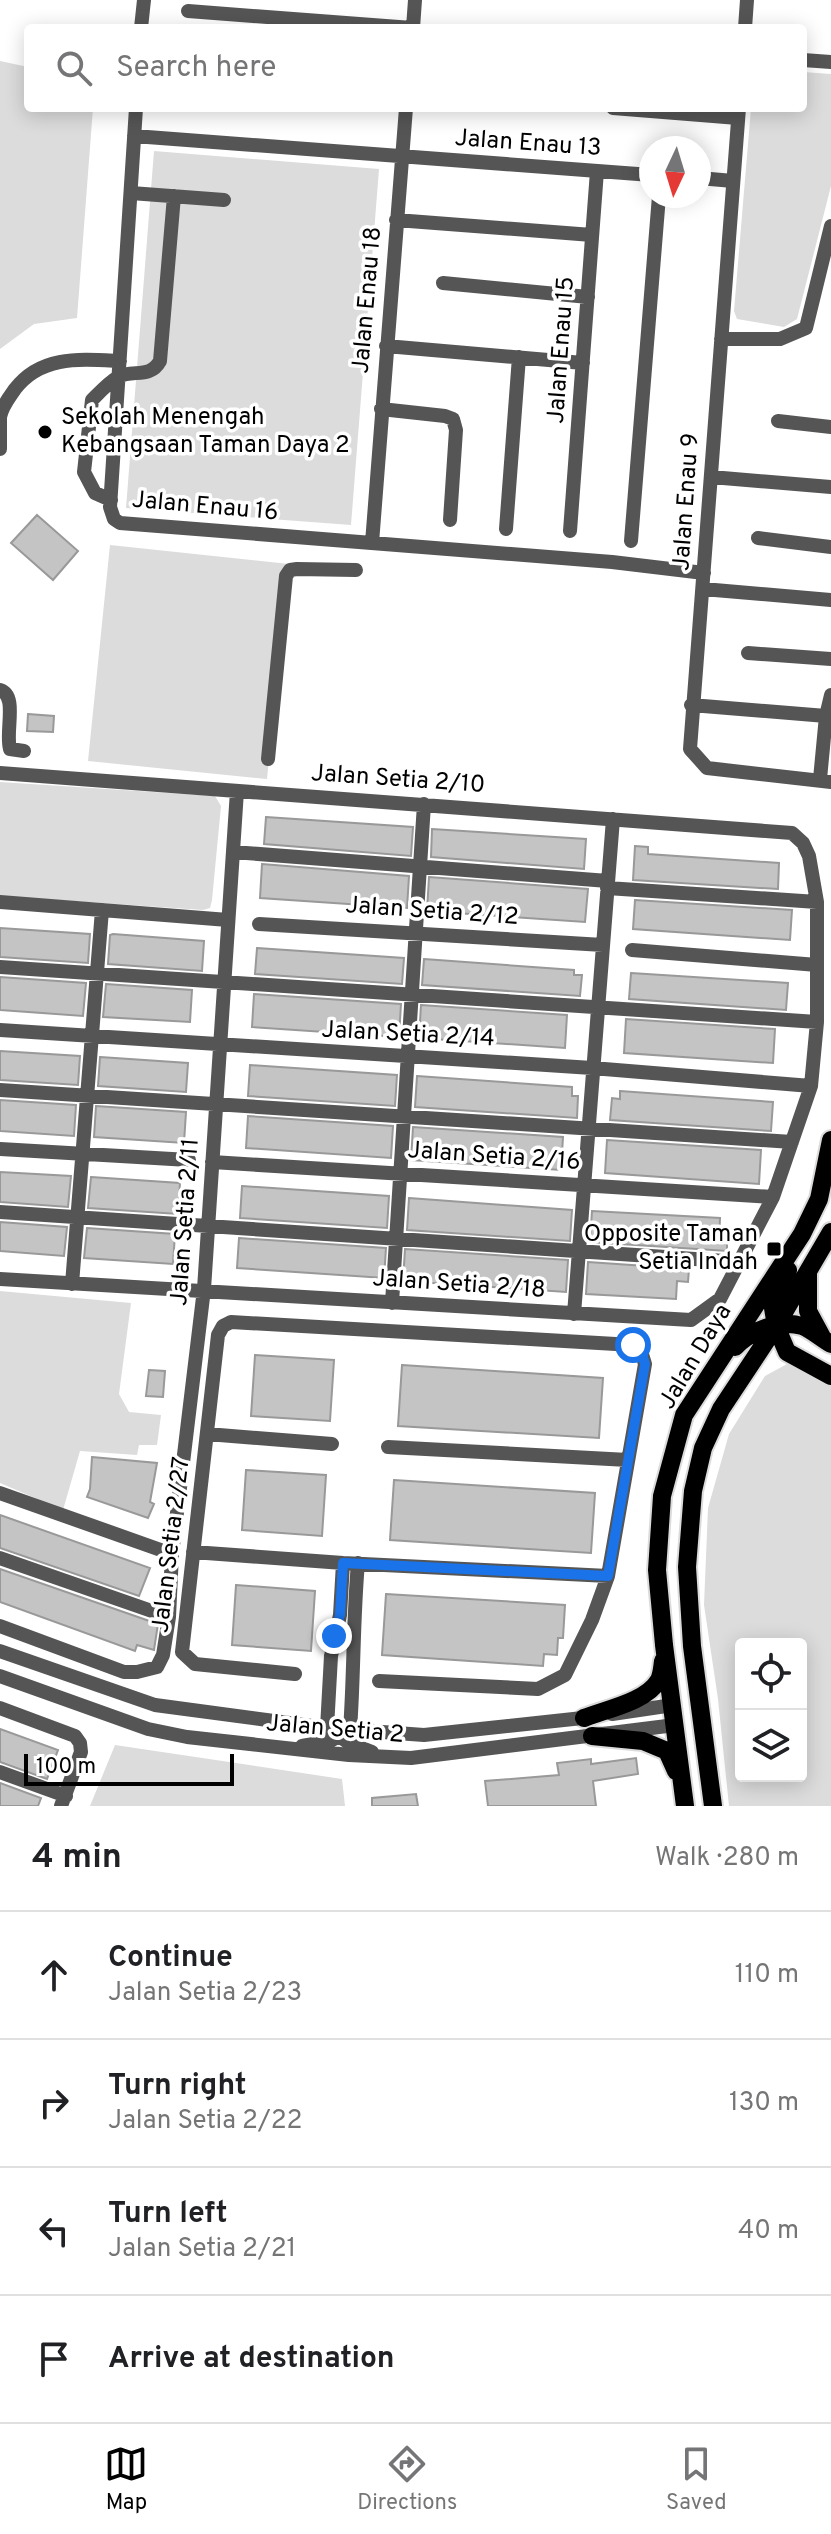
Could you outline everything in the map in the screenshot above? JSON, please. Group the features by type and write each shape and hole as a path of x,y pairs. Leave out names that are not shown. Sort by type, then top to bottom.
{"main road":[{"name":"Jalan Daya","path":"685,1801 678,1716 664,1645 657,1570 662,1496 684,1415 802,1234 819,1199 831,1140"},
{"name":"Jalan Daya","path":"713,1806 692,1646 687,1567 693,1491 703,1448 721,1409 776,1326 831,1232"},
{"path":"802,1234 773,1308 776,1326 787,1352 831,1376"},
{"path":"808,1272 808,1311 827,1342"},
{"path":"711,1372 743,1338 758,1330 801,1326 827,1342"},
{"path":"737,1385 762,1361 773,1356 788,1355 809,1364"},
{"path":"584,1718 652,1689 661,1676 664,1645"},
{"path":"692,1646 691,1700 678,1716 697,1730 708,1764"},
{"path":"592,1736 643,1741 667,1751 685,1801"}],"street":[{"path":"141,24 144,0"},
{"path":"413,24 415,0"},
{"path":"745,24 747,0"},
{"path":"188,11 360,24"},
{"path":"807,60 831,62"},
{"name":"Jalan Enau 16","path":"136,112 111,500 114,519 120,523 612,562 704,573"},
{"name":"Jalan Enau 18","path":"372,543 406,112"},
{"path":"714,112 739,113"},
{"name":"Jalan Enau 9","path":"739,113 690,749 707,768 826,780"},
{"name":"Jalan Enau 13","path":"134,136 639,174"},
{"name":"Jalan Enau 15","path":"570,531 597,171"},
{"path":"711,179 733,181"},
{"path":"131,193 224,200"},
{"path":"0,449 0,418 6,402 24,378 44,365 74,359 149,372 160,361 174,196"},
{"path":"631,541 658,208"},
{"path":"396,220 592,235"},
{"path":"721,339 780,339 806,328 831,226"},
{"path":"443,283 588,297"},
{"path":"386,346 583,363"},
{"path":"506,529 519,357"},
{"path":"111,500 95,493 84,472 92,400 119,369"},
{"path":"381,409 453,419 456,430 450,520"},
{"path":"778,421 831,427"},
{"path":"711,477 831,487"},
{"path":"758,538 831,547"},
{"path":"268,759 286,576 290,570 297,569 356,570"},
{"path":"703,589 831,600"},
{"path":"748,653 831,659"},
{"path":"0,690 9,695 11,701 7,733 10,749 24,751"},
{"path":"826,780 826,716 831,695"},
{"path":"691,705 826,716"},
{"name":"Jalan Setia 2/10","path":"0,773 792,833 803,843 809,856"},
{"name":"Jalan Setia 2/11","path":"0,1626 124,1672 157,1667 163,1655 204,1289 237,791"},
{"path":"392,1303 424,804"},
{"path":"574,1314 613,819"},
{"path":"233,852 420,865 817,902"},
{"name":"Jalan Setia 2/18","path":"0,1279 691,1320 720,1299 773,1197 811,1086 817,1022 817,902 809,856"},
{"path":"0,902 228,920"},
{"path":"72,1284 102,910"},
{"name":"Jalan Setia 2/12","path":"259,924 603,945"},
{"path":"632,950 817,965"},
{"path":"0,967 817,1022"},
{"name":"Jalan Setia 2/14","path":"0,1030 592,1068 811,1086"},
{"path":"0,1090 792,1142"},
{"path":"0,1149 189,1160"},
{"name":"Jalan Setia 2/16","path":"212,1162 773,1197"},
{"path":"0,1212 739,1262"},
{"name":"Jalan Setia 2/27","path":"295,1674 195,1664 182,1652 218,1335 223,1326 231,1322 633,1345 641,1351 645,1364 628,1460"},
{"path":"207,1434 332,1444"},
{"path":"379,1681 538,1689 565,1675 592,1620 608,1576 628,1460 388,1447"},
{"path":"0,1493 172,1554"},
{"path":"193,1552 608,1576"},
{"path":"0,1558 169,1617"},
{"path":"351,1563 334,1636 330,1674 339,1732 362,1749 391,1758"},
{"path":"281,1749 330,1741 339,1732 354,1677 351,1563"},
{"name":"Jalan Setia 2","path":"0,1651 155,1705 339,1732 424,1735 584,1718 678,1716"},
{"path":"330,1674 354,1677"},
{"name":"Jalan Setia 2","path":"0,1676 148,1729 281,1749 391,1758 592,1736 678,1716"},
{"path":"0,1708 75,1736 81,1752 64,1801 0,1772"}],"shaded area":[{"path":"0,61 24,66 24,112 93,112 77,318 34,324 0,349"},
{"path":"807,72 831,74 831,186 797,319 784,327 737,319 734,311 751,112 807,112"},
{"path":"154,151 379,169 351,525 126,508"},
{"path":"110,545 289,564 267,779 88,761"},
{"path":"0,782 215,796 221,806 210,908 0,896"},
{"path":"0,1291 131,1303 119,1394 129,1412 161,1415 157,1445 139,1445 137,1455 80,1451 63,1510 0,1483"},
{"path":"787,1364 831,1385 831,1806 729,1806 704,1605 708,1508 729,1434 765,1376"},
{"path":"115,1745 342,1779 345,1806 90,1806"}],"building":[{"path":"37,515 78,551 53,580 11,543"},
{"path":"28,714 54,716 53,732 27,731"},
{"path":"266,817 413,827 411,856 264,844"},
{"path":"432,829 586,839 584,869 431,857"},
{"path":"635,846 648,847 648,854 779,863 778,889 633,880"},
{"path":"262,864 409,876 407,908 260,898"},
{"path":"429,877 588,889 585,922 427,911"},
{"path":"635,900 792,910 790,940 633,929"},
{"path":"0,928 90,934 88,963 0,957"},
{"path":"110,935 204,941 202,971 108,964"},
{"path":"257,948 404,958 402,984 255,974"},
{"path":"424,959 574,970 574,975 582,975 580,996 422,985"},
{"path":"631,973 788,983 786,1010 629,999"},
{"path":"0,977 86,983 83,1016 0,1010"},
{"path":"106,984 192,990 190,1022 103,1017"},
{"path":"254,994 401,1004 399,1037 252,1027"},
{"path":"421,1005 567,1015 565,1048 419,1038"},
{"path":"626,1019 775,1029 773,1063 624,1053"},
{"path":"0,1051 80,1056 78,1085 0,1080"},
{"path":"100,1057 188,1063 186,1092 98,1086"},
{"path":"250,1065 397,1075 395,1106 248,1096"},
{"path":"417,1076 572,1087 572,1096 578,1096 577,1118 415,1107"},
{"path":"620,1091 773,1102 771,1131 610,1120 612,1098 620,1099"},
{"path":"0,1100 76,1105 74,1136 0,1131"},
{"path":"96,1106 186,1112 184,1143 94,1137"},
{"path":"248,1116 393,1126 391,1158 246,1148"},
{"path":"413,1127 563,1137 561,1170 411,1160"},
{"path":"607,1140 761,1150 759,1184 605,1173"},
{"path":"0,1172 71,1176 68,1207 0,1202"},
{"path":"91,1177 180,1183 178,1214 88,1208"},
{"path":"242,1186 389,1196 387,1228 240,1218"},
{"path":"409,1198 572,1210 570,1241 407,1230"},
{"path":"592,1211 720,1218 719,1242 727,1243 727,1251 590,1242"},
{"path":"0,1222 67,1227 64,1256 0,1251"},
{"path":"87,1228 175,1234 173,1264 84,1258"},
{"path":"239,1238 386,1248 384,1278 237,1268"},
{"path":"405,1249 568,1260 566,1292 403,1281"},
{"path":"588,1262 689,1269 688,1282 677,1281 676,1299 586,1294"},
{"path":"255,1355 334,1360 330,1421 251,1416"},
{"path":"402,1365 603,1378 599,1438 398,1426"},
{"path":"149,1370 165,1371 163,1397 146,1396"},
{"path":"92,1457 157,1463 150,1502 154,1504 148,1518 87,1497"},
{"path":"246,1470 326,1475 322,1536 242,1530"},
{"path":"394,1480 595,1493 591,1553 390,1540"},
{"path":"0,1515 150,1568 139,1596 0,1548"},
{"path":"0,1569 158,1624 154,1650 137,1645 135,1651 0,1602"},
{"path":"236,1585 315,1591 311,1651 232,1645"},
{"path":"386,1594 565,1605 563,1638 558,1638 557,1655 544,1654 543,1666 382,1655"},
{"path":"0,1729 58,1750 47,1779 0,1762"},
{"path":"636,1758 638,1774 593,1781 596,1806 488,1806 485,1781 559,1775 557,1763 591,1759 591,1764"},
{"path":"0,1783 41,1798 38,1806 0,1806"},
{"path":"416,1794 418,1806 372,1806 372,1798"}],"place":[{"name":"Sekolah Menengah Kebangsaan Taman Daya 2","path":"45,432"},
{"name":"Opposite Taman Setia Indah","path":"774,1249"}],"route":[{"path":"334,1636 340,1615 343,1563 608,1576 645,1364 641,1351 633,1345"}]}
